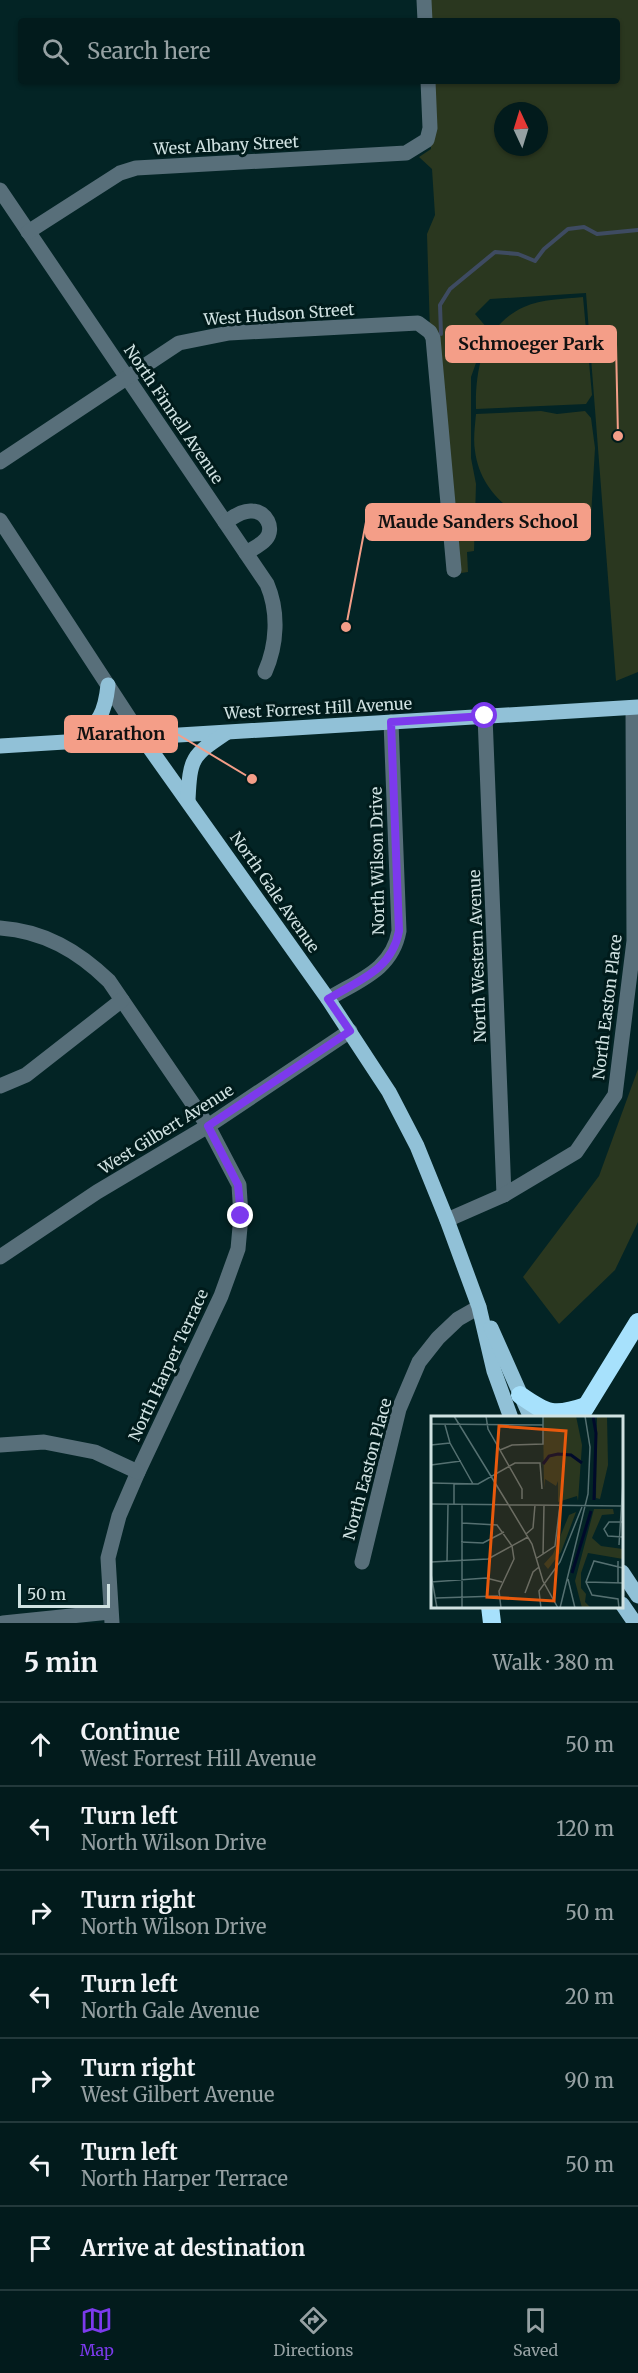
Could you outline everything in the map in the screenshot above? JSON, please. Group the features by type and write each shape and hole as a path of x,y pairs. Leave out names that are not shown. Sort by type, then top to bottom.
{"highway":[{"path":"520,1395 541,1410 551,1413 583,1412 638,1322"},
{"path":"490,1608 492,1623"}],"main road":[{"path":"76,740 91,729 100,718 106,705 108,685"},
{"name":"West Forrest Hill Avenue","path":"0,746 635,708"},
{"path":"188,800 189,770 199,751 227,732"},
{"name":"North Gale Avenue","path":"141,736 328,999 389,1092 417,1146 447,1220 479,1307 494,1371 510,1416"},
{"name":"North Gale Avenue","path":"479,1307 491,1328 530,1416"},
{"path":"623,1575 638,1596"},
{"path":"623,1607 635,1623"}],"street":[{"path":"424,0 425,18"},
{"name":"West Albany Street","path":"28,232 120,173 136,168 406,153 427,140 430,128 428,84"},
{"name":"North Finnell Avenue","path":"0,190 267,584 273,603 274,645 265,672"},
{"name":"West Hudson Street","path":"0,462 179,343 229,333 418,323 430,332 433,338 454,570"},
{"path":"225,522 238,514 254,510 268,520 270,530 266,539 246,553"},
{"name":"North Gale Avenue","path":"0,520 141,736"},
{"name":"North Easton Place","path":"447,1220 504,1195 576,1152 615,1095 634,941 635,708"},
{"name":"North Western Avenue","path":"485,716 504,1195"},
{"name":"North Wilson Drive","path":"328,999 378,969 389,959 396,946 399,931 391,722"},
{"name":"North Harper Terrace","path":"0,928 22,931 66,946 90,962 109,981 208,1126 238,1185 241,1216 238,1249 221,1296 119,1516 108,1558 111,1618"},
{"path":"0,1086 26,1075 122,1000"},
{"name":"West Gilbert Avenue","path":"0,1257 97,1192 208,1126 350,1031"},
{"name":"North Easton Place","path":"362,1562 399,1410 419,1362 458,1319 479,1307"},
{"path":"0,1444 44,1442 95,1452 138,1472"},
{"path":"3,1623 111,1618"}],"green space":[{"path":"423,0 638,0 638,672 616,681 586,293 490,299 475,314 488,329 471,377 471,458 476,484 474,551 467,552 468,572 461,573 430,332 427,234 435,215 432,169 419,157 431,149 427,84 620,84 620,18 424,18"},
{"path":"583,297 592,395 586,404 476,409 480,364 484,350 499,325 510,315 531,304"},
{"path":"541,411 557,414 585,411 591,418 595,448 590,534 552,529 517,514 489,487 480,470 474,446 476,414"},
{"path":"638,1069 638,1222 615,1270 559,1324 523,1277 599,1176"}],"waterway":[{"path":"441,334 440,305 450,289 495,252 518,254 535,261 544,249 568,229 584,227 597,234 638,230"}],"place":[{"name":"Schmoeger Park","path":"618,436"},
{"name":"Maude Sanders School","path":"346,627"},
{"name":"Marathon","path":"252,779"}],"route":[{"path":"241,1216 238,1185 208,1126 350,1031 328,999 378,969 389,959 396,946 399,931 391,722 485,716"}]}
